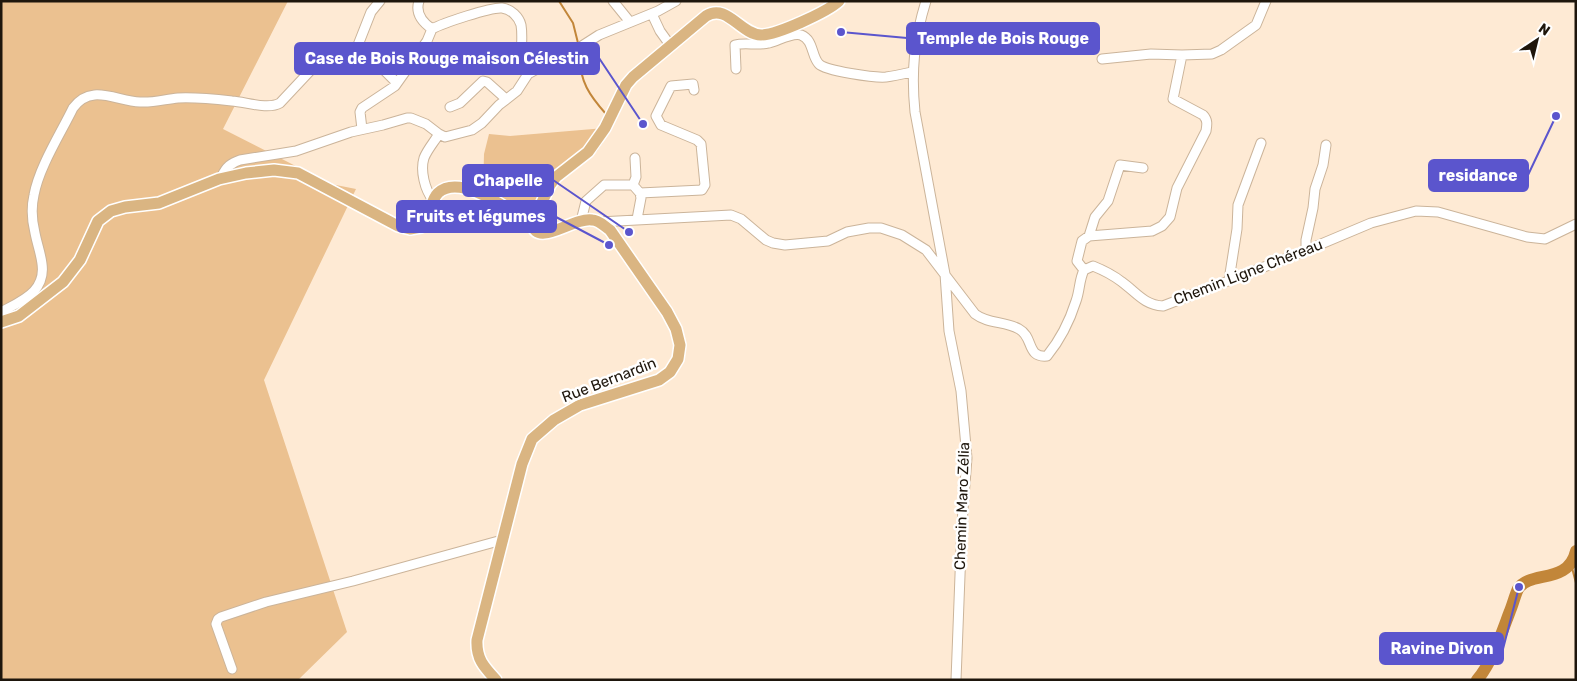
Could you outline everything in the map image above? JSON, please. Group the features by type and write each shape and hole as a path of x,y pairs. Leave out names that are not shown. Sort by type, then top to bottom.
{"main road":[{"path":"599,222 589,219 547,234 539,234 533,230 532,224 550,185 556,177 588,152 602,133 626,85 633,77 706,16 714,12 724,14 748,31 760,35 772,33 828,10 839,1"},
{"path":"1,322 18,316 62,282 80,260 98,221 111,211 124,207 159,203 223,178 246,173 274,170 298,174 398,226 410,229 420,227 428,218 433,200 440,192 450,187 461,186 483,195 532,224"},
{"name":"Rue Bernardin","path":"496,680 481,663 477,646 522,464 532,439 554,420 580,405 659,380 670,372 678,360 680,345 676,329 667,312 610,230 599,222"}],"street":[{"path":"1,312 33,293 41,282 43,272 32,213 34,195 39,176 79,99 89,95 140,102 192,98 274,106 280,103 310,71 327,60 355,49 371,12 380,1"},
{"path":"419,1 417,7 420,17 432,29"},
{"path":"614,1 630,22"},
{"path":"223,178 224,171 233,162 296,151 362,129 411,118 431,127 446,137 472,130 519,89 528,74 541,66 560,60 593,40 630,22 652,14 676,1"},
{"name":"Chemin Maro Zélia","path":"926,1 918,27 912,72 914,104 945,274 948,331 961,391 967,458 962,523 956,680"},
{"path":"1102,59 1151,54 1182,56 1212,54 1221,50 1256,25 1266,1"},
{"path":"362,129 360,112 362,108 390,90 427,41 432,29 496,8 507,9 517,16 520,22 522,64 528,74"},
{"path":"652,14 660,31 670,45"},
{"path":"736,69 735,45 762,44 792,35 800,35 806,38 810,44 815,59 826,68 884,77 912,72"},
{"path":"355,49 378,64 397,82"},
{"path":"469,68 522,54"},
{"path":"599,222 731,214 741,219 766,240 785,246 828,241 856,229 881,228 902,235 926,250 975,314 984,320 1019,329 1028,338 1035,354 1041,357 1047,356 1066,326 1077,299 1080,279 1084,270 1077,261 1082,241 1089,236 1152,231 1162,226 1170,217 1177,188 1206,131 1207,125 1206,118 1203,115 1173,99 1182,56"},
{"path":"450,107 460,103 483,80 506,99"},
{"path":"640,193 702,190 705,185 701,144 697,140 661,125 656,116 671,86 693,84 694,90"},
{"path":"433,200 429,195 423,172 424,158 439,134"},
{"path":"1229,280 1238,205 1261,143"},
{"path":"1306,250 1306,240 1313,208 1313,196 1323,165 1326,145"},
{"path":"633,185 636,177 636,158"},
{"path":"1089,236 1095,217 1108,201 1120,164 1143,168"},
{"path":"581,221 586,201 604,185 633,185 640,193 641,198 637,219"},
{"name":"Chemin Ligne Chéreau","path":"1084,270 1093,266 1103,270 1122,282 1141,299 1155,306 1163,306 1371,224 1416,211 1438,212 1527,237 1545,239 1576,224"},
{"path":"232,669 216,624 221,617 266,602 353,581 502,540"}],"shaded area":[{"path":"1,1 288,1 223,129 331,184 356,189 264,380 347,632 298,680 1,680"},
{"path":"605,128 556,177 532,224 494,226 483,195 484,154 489,134 510,136"}],"waterway":[{"path":"559,1 573,23 578,43"},
{"path":"580,55 581,73 587,88 606,114"},
{"path":"595,152 602,142"},
{"path":"1477,680 1496,647 1518,589 1524,583 1531,580 1565,569 1572,562 1576,551"},
{"path":"1571,564 1576,583"}],"place":[{"name":"Temple de Bois Rouge","path":"841,32"},
{"name":"residance","path":"1556,116"},
{"name":"Case de Bois Rouge maison Célestin","path":"643,124"},
{"name":"Chapelle","path":"629,232"},
{"name":"Fruits et légumes","path":"609,245"},
{"name":"Ravine Divon","path":"1519,587"}]}
